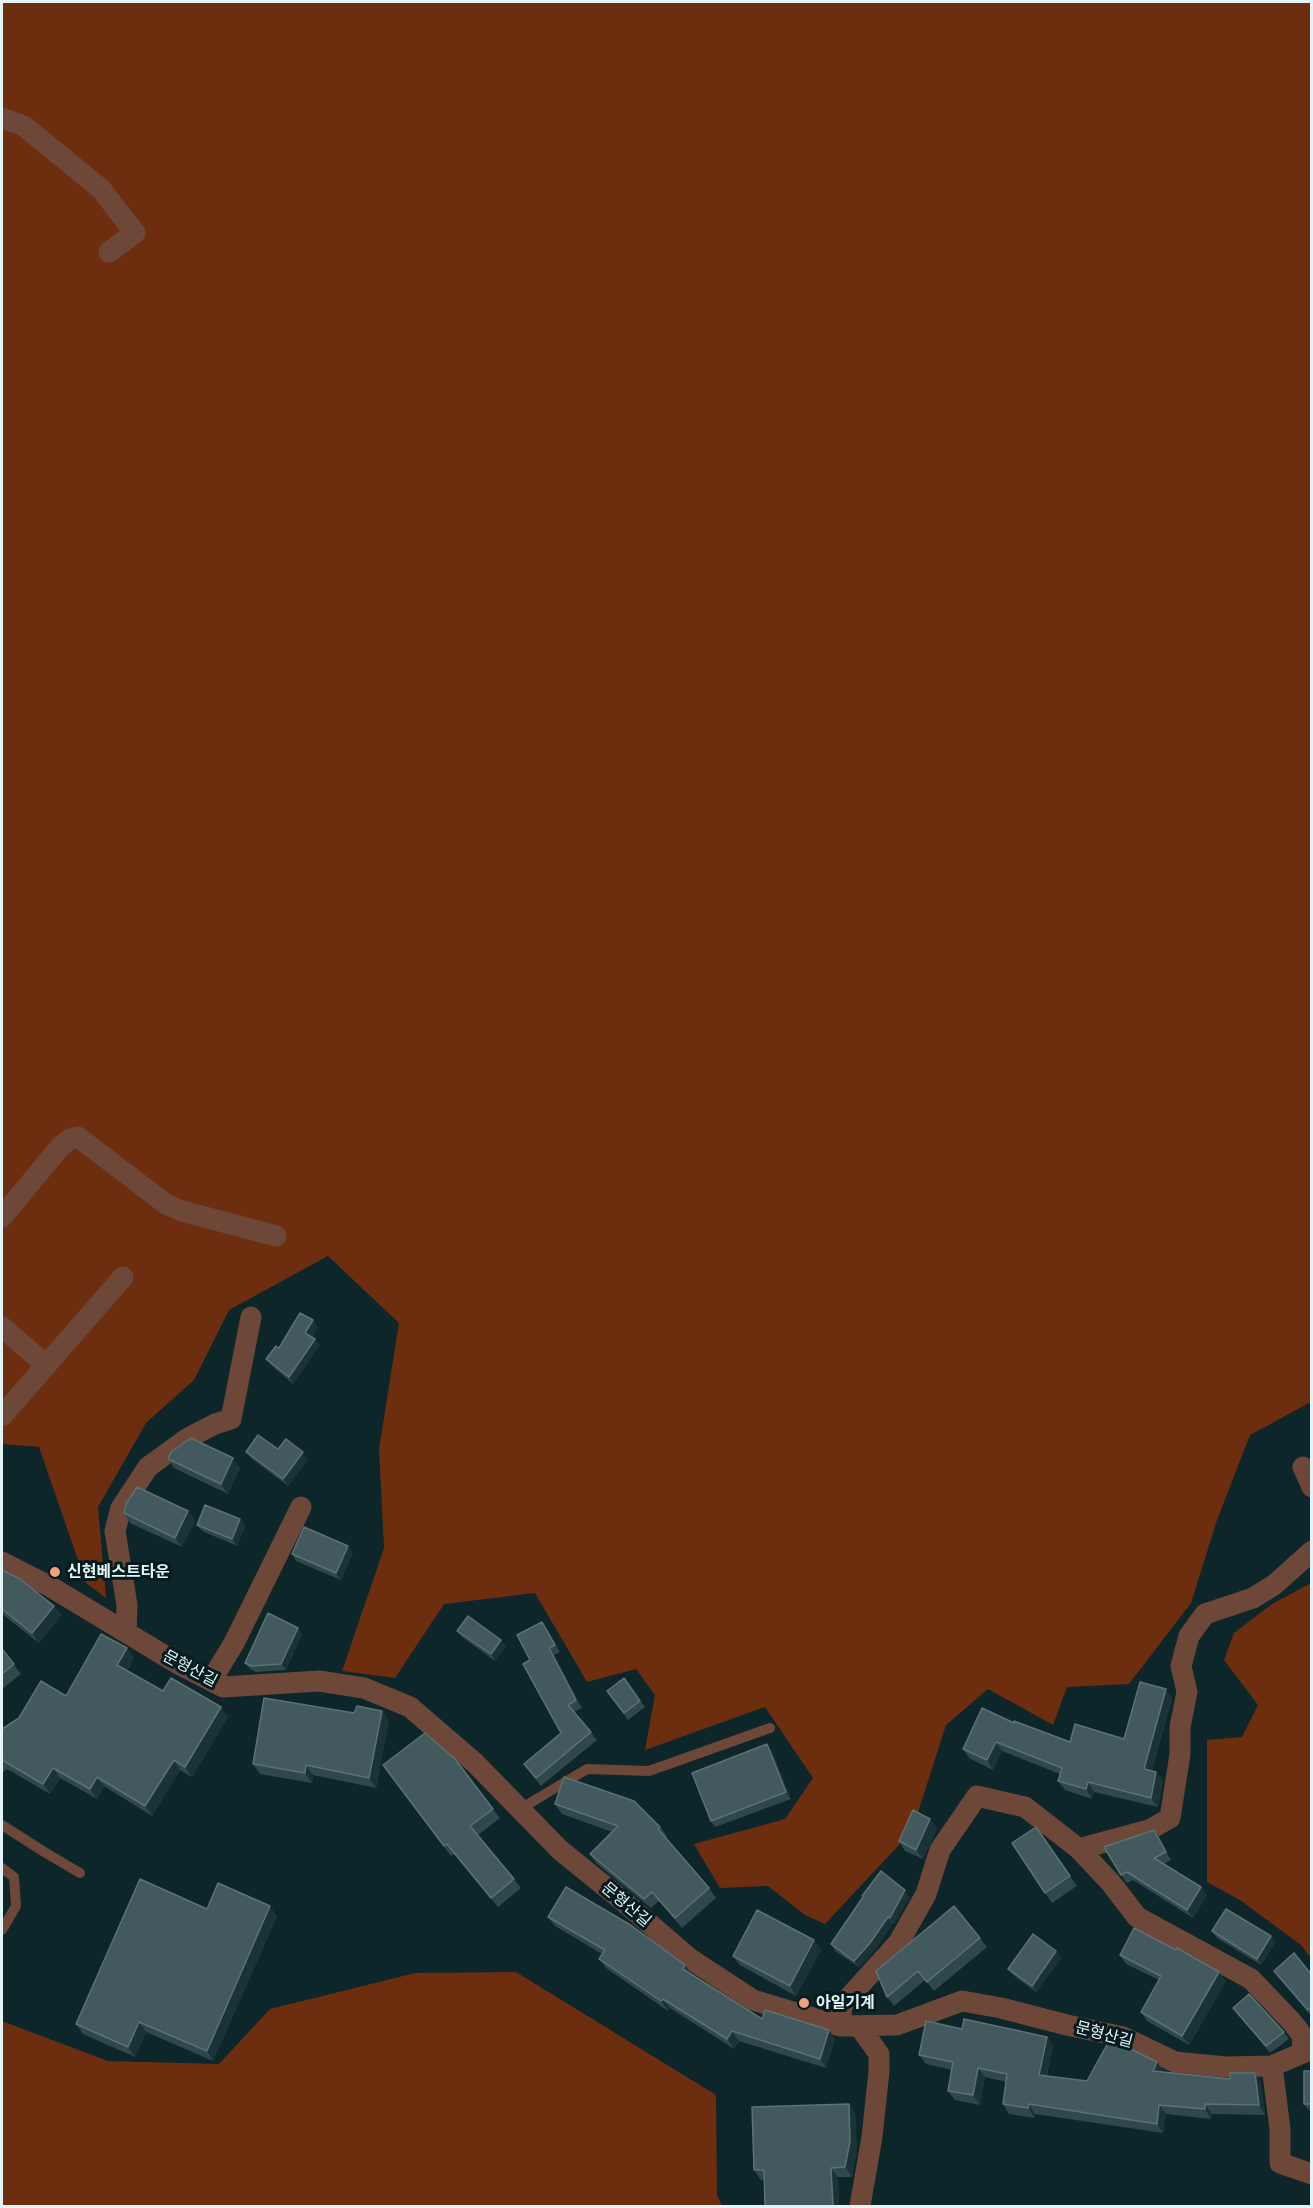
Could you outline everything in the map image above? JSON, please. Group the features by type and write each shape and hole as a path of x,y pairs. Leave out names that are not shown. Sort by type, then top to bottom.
{"street":[{"path":"2,118 24,126 101,189 135,233 109,252"},
{"path":"2,1216 60,1147 70,1139 78,1137 166,1204 182,1211 276,1236"},
{"path":"2,1416 123,1277"},
{"path":"126,1632 127,1605 115,1531 122,1508 148,1467 188,1438 231,1419 251,1317"},
{"path":"2,1327 46,1365"},
{"path":"1303,1467 1311,1487"},
{"path":"211,1681 234,1643 302,1507"},
{"path":"1079,1849 1149,1830 1170,1818 1180,1754 1180,1727 1187,1692 1181,1666 1189,1636 1205,1614 1253,1598 1274,1585 1311,1551"},
{"name":"문형산길","path":"2,1562 51,1587 180,1665 222,1686 319,1681 364,1688 410,1707 475,1763 560,1850 688,1958 753,2000 849,2026 897,2025 962,2001 1123,2037 1175,2062 1226,2067 1272,2066 1305,2051"},
{"path":"860,2206 872,2137 879,2054 849,2026 842,2005 899,1942 926,1894 940,1851 976,1796 1025,1807 1079,1849 1111,1883 1137,1917 1251,1979 1302,2035 1305,2051"},
{"path":"1272,2066 1280,2129 1280,2163 1311,2174"}],"lane":[{"path":"520,1809 587,1769 649,1771 771,1728"},
{"path":"2,1825 80,1873"},
{"path":"2,1868 15,1877 16,1906 2,1930"}],"shaded area":[{"path":"2,2 1311,2 1311,1402 1250,1435 1217,1520 1191,1603 1129,1684 1067,1687 1053,1725 988,1689 946,1725 912,1831 825,1924 805,1915 768,1886 720,1888 694,1844 785,1819 813,1778 765,1707 645,1750 655,1695 636,1669 587,1682 535,1593 444,1604 395,1678 342,1671 384,1548 379,1449 399,1323 328,1256 229,1310 194,1380 146,1423 98,1507 106,1598 86,1583 39,1447 2,1444"},
{"path":"1311,1583 1311,1958 1301,1945 1240,1900 1207,1882 1207,1740 1242,1737 1258,1705 1224,1660 1234,1633 1272,1604"},
{"path":"516,1972 716,2095 717,2195 722,2206 2,2206 2,2021 108,2061 219,2064 270,2009 415,1973"}],"building":[{"path":"300,1313 313,1320 305,1333 315,1339 289,1377 266,1359 276,1346 279,1348"},
{"path":"258,1435 278,1449 286,1439 303,1452 283,1479 246,1452"},
{"path":"191,1438 233,1458 221,1484 168,1459 171,1452"},
{"path":"137,1487 188,1511 175,1538 124,1513 126,1504"},
{"path":"205,1505 240,1519 232,1539 197,1525"},
{"path":"304,1527 348,1546 336,1573 292,1554"},
{"path":"2,1570 20,1579 54,1606 32,1633 2,1609"},
{"path":"268,1613 298,1628 281,1664 251,1666 245,1663"},
{"path":"468,1616 501,1640 491,1654 457,1631"},
{"path":"542,1622 555,1645 549,1648 576,1700 568,1705 591,1732 536,1778 524,1764 561,1733 523,1664 530,1660 517,1635"},
{"path":"101,1634 127,1648 117,1665 163,1691 171,1678 221,1707 185,1767 174,1760 145,1806 97,1777 90,1789 53,1768 43,1784 2,1760 2,1729 19,1718 41,1681 66,1696"},
{"path":"2,1649 14,1664 2,1674"},
{"path":"624,1678 640,1701 624,1713 607,1691"},
{"path":"1140,1682 1166,1689 1144,1769 1156,1772 1151,1798 1088,1782 1086,1789 1058,1781 1062,1768 996,1742 987,1760 963,1749 982,1708 1014,1723 1014,1721 1070,1742 1075,1724 1124,1739"},
{"path":"264,1698 354,1713 357,1706 382,1711 369,1778 306,1765 305,1773 253,1764"},
{"path":"425,1733 455,1759 493,1809 470,1826 514,1879 491,1898 447,1844 444,1846 383,1765"},
{"path":"767,1744 786,1792 711,1821 692,1773"},
{"path":"564,1777 634,1801 660,1827 658,1829 709,1888 675,1918 652,1892 644,1899 590,1854 618,1826 555,1804"},
{"path":"913,1810 930,1819 916,1850 899,1841"},
{"path":"1036,1827 1070,1876 1045,1893 1012,1843"},
{"path":"1154,1830 1166,1852 1154,1858 1201,1887 1187,1910 1127,1872 1121,1875 1104,1847"},
{"path":"881,1871 905,1890 890,1918 888,1917 854,1961 831,1944"},
{"path":"140,1879 207,1909 218,1883 270,1906 207,2051 139,2022 128,2047 76,2024"},
{"path":"566,1887 632,1926 685,1965 683,1969 762,2019 765,2010 829,2030 820,2059 732,2031 727,2039 663,1999 661,2001 599,1959 605,1950 548,1917"},
{"path":"954,1906 980,1938 927,1982 918,1971 887,1997 876,1971"},
{"path":"1226,1909 1271,1936 1257,1959 1212,1931"},
{"path":"757,1910 814,1940 790,1986 733,1956"},
{"path":"1134,1928 1176,1950 1177,1948 1219,1972 1182,2036 1141,2012 1161,1976 1120,1955"},
{"path":"1033,1934 1056,1951 1032,1986 1008,1969"},
{"path":"1294,1953 1311,1974 1311,2007 1308,2010 1274,1971"},
{"path":"1249,1994 1284,2032 1266,2046 1233,2008"},
{"path":"964,2019 1047,2037 1039,2075 1087,2081 1110,2039 1157,2062 1153,2071 1230,2079 1230,2073 1255,2073 1259,2105 1205,2104 1205,2109 1159,2105 1157,2124 1029,2104 1028,2108 1003,2104 1007,2074 978,2068 973,2095 948,2091 953,2062 919,2055 926,2021 962,2029"},
{"path":"1304,2071 1311,2071 1311,2104 1304,2104"},
{"path":"849,2104 850,2141 845,2167 831,2168 833,2206 765,2206 764,2170 754,2170 752,2107"}],"place":[{"name":"신현베스트타운","path":"55,1572"},
{"name":"아일기계","path":"804,2003"}]}
